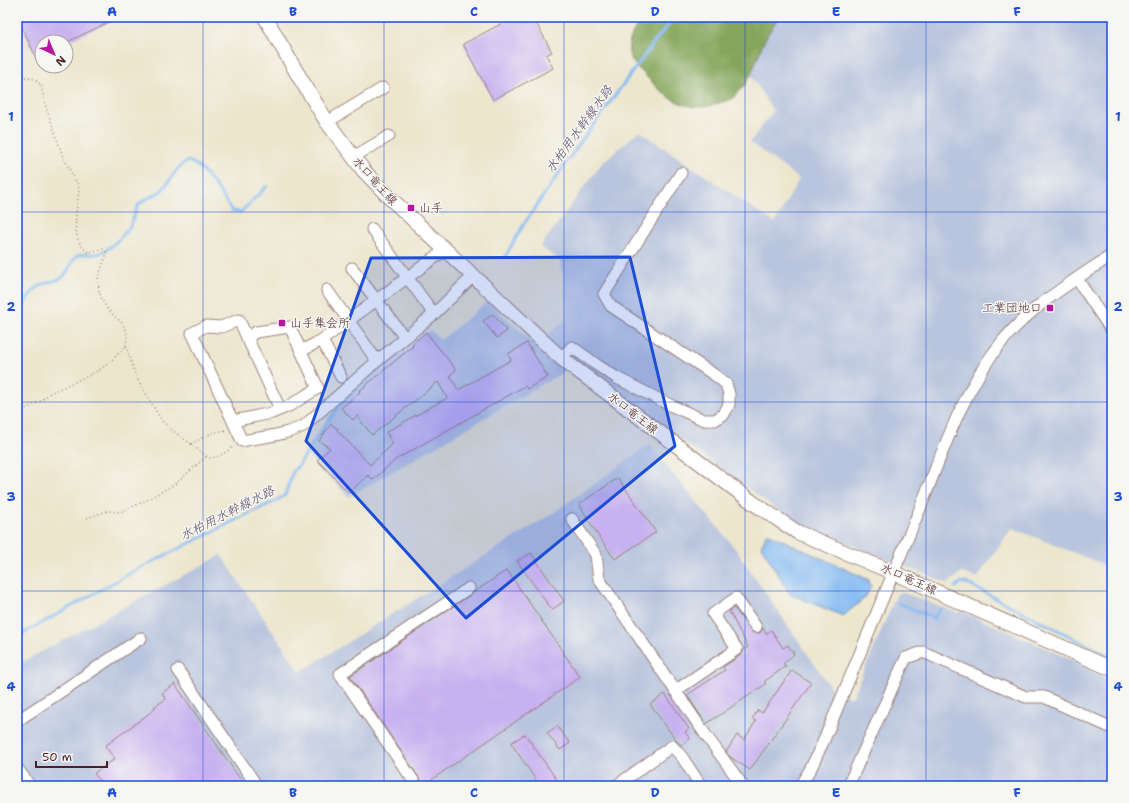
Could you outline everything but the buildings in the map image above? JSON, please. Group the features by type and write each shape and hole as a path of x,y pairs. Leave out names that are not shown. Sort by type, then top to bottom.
{"main road":[{"name":"水口竜王線","path":"265,17 297,74 353,158 390,198 561,358 752,502 797,532 894,572 1112,669"}],"street":[{"path":"328,122 383,88"},
{"path":"353,158 389,136"},
{"path":"561,358 572,347 597,366 672,406 704,420 715,420 724,414 729,404 729,394 726,384 611,306 604,294 681,174"},
{"path":"372,228 434,314"},
{"path":"301,351 322,340 445,250"},
{"path":"800,786 810,770 824,740 952,429 978,376 989,358 1012,330 1031,312 1112,255"},
{"path":"352,268 405,338"},
{"path":"280,409 239,320 221,327 206,326 192,333 242,441 266,437 300,428 434,314 473,276"},
{"path":"1077,279 1112,330"},
{"path":"327,290 377,361"},
{"path":"235,424 272,413 288,406 318,388 290,327 256,332 247,338"},
{"path":"322,340 341,377"},
{"path":"572,519 596,555 599,579 675,691 743,786"},
{"path":"417,786 340,674 469,588"},
{"path":"675,691 737,649 713,614 736,598 756,627"},
{"path":"17,721 141,638"},
{"path":"848,786 906,658 923,652 1026,697 1044,697 1112,728"},
{"path":"178,670 257,786"},
{"path":"616,786 672,746 682,757 701,786"},
{"path":"17,768 30,786"}],"path":[{"path":"17,78 29,77 41,85 45,104 63,157 78,185 79,190 75,222 79,241 88,252 104,249 106,252 98,278 99,291 108,310 121,322 126,330 126,346 136,377 162,421 209,458 220,456 242,441"},
{"path":"17,413 39,402 50,393 98,371 109,363 126,346"},
{"path":"190,444 235,424"},
{"path":"87,518 107,511 121,512 146,501 175,484 206,456"}],"highlighted area":[{"path":"630,257 675,446 466,618 306,441 371,258"}],"shaded area":[{"path":"729,17 1112,17 1112,568 1012,528 977,578 962,573 948,583 793,521 577,364 349,497 308,455 324,428 341,406 430,330 441,340 488,301 536,346 566,319 565,288 560,260 540,247 602,163 639,131 775,223 799,179 750,142 773,111 721,26"},
{"path":"649,445 734,547 833,691 852,698 897,594 901,592 958,613 961,611 1084,665 1085,668 1112,680 1112,786 17,786 17,665 221,555 300,672 550,515"}],"green space":[{"path":"642,17 778,17 764,41 748,80 738,94 731,99 717,104 706,107 695,107 676,102 660,90 631,59 629,53 630,39"}],"water":[{"path":"767,533 869,580 868,584 872,585 865,598 843,616 790,594 761,546"}],"waterway":[{"name":"水柏用水幹線水路","path":"505,257 524,224 572,154 655,41 675,17"},
{"path":"17,326 25,304 31,293 42,285 61,278 74,259 79,255 97,254 112,246 129,228 139,204 162,190 177,170 188,161 207,175 232,211 241,212 267,186"},
{"name":"水柏用水幹線水路","path":"17,637 134,571 278,500 285,495 293,471 299,465 324,426 340,405 398,355"},
{"path":"956,587 961,582 968,584 1095,649 1112,656"},
{"path":"898,603 934,618 940,609"}],"place":[{"name":"山手","path":"411,208"},
{"name":"工業団地口","path":"1050,308"},
{"name":"山手集会所","path":"282,323"}]}
